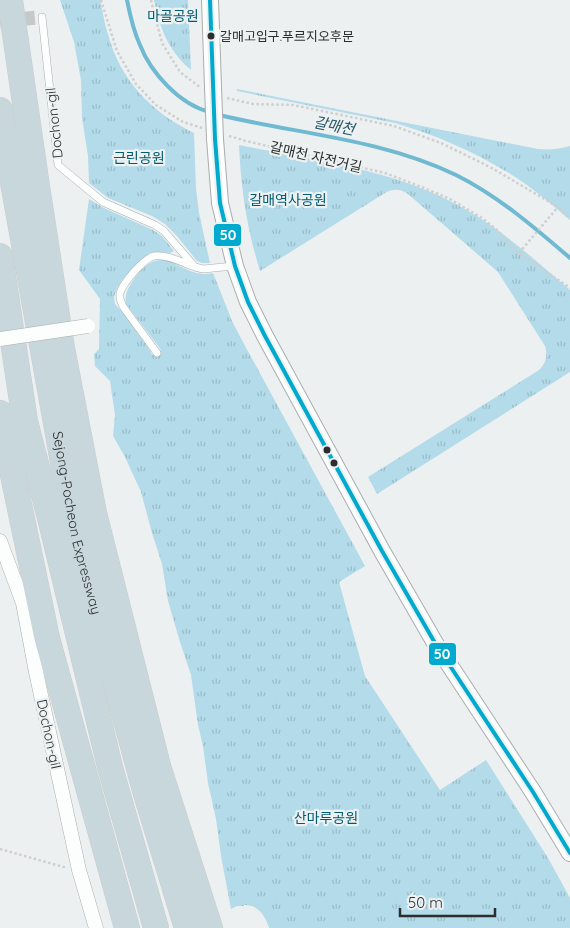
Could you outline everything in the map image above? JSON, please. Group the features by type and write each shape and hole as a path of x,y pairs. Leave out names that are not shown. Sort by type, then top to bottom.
{"highway":[{"path":"10,0 62,348 94,514 158,766 210,928"},
{"name":"Sejong-Pocheon Expressway","path":"0,110 77,541 146,794 187,928"},
{"name":"Sejong-Pocheon Expressway","path":"0,256 25,420 110,767 156,928"},
{"path":"0,413 48,638 127,928"}],"street":[{"path":"210,0 208,88 218,135 220,203 235,266 248,302 382,551 435,643 533,792 570,853"},
{"path":"0,339 88,326"},
{"name":"Dochon-gil","path":"0,541 23,603 78,868 96,928"}],"lane":[{"name":"Dochon-gil","path":"42,17 58,166 103,202 155,225 164,231 195,267"},
{"path":"157,353 120,301 120,293 124,284 134,272 153,256 163,256 203,269 235,266"}],"path":[{"name":"갈매천 자전거길","path":"101,0 117,51 136,84 156,104 183,122 218,135 385,173 450,199 482,218 497,230 519,253 570,288"},
{"path":"151,0 162,43 180,72 208,88"},
{"path":"227,98 253,104 293,105 394,126 441,143 490,167 558,208 570,220"},
{"path":"519,253 558,208"},
{"path":"0,850 66,868 78,868"}],"green space":[{"name":"근린공원","path":"60,0 100,0 105,26 113,51 129,80 151,105 178,125 194,133 199,213 210,263 197,261 165,224 152,216 108,198 89,183 88,156 82,118 81,80 74,42"},
{"name":"마골공원","path":"154,0 188,0 191,70 176,55 166,38"},
{"path":"237,89 538,149 570,146 570,220 512,175 470,152 425,133 395,123 237,91"},
{"name":"갈매역사공원","path":"239,145 355,168 412,185 465,209 493,227 570,290 570,372 377,494 368,477 539,370 546,359 545,346 498,272 408,194 400,190 391,190 385,193 260,271 245,209"},
{"name":"산마루공원","path":"89,199 104,208 153,230 162,236 174,251 170,253 151,253 144,257 123,279 114,297 115,304 125,315 152,355 161,350 126,304 127,293 136,276 147,265 165,260 192,272 202,274 213,273 232,321 365,566 339,582 365,676 440,790 486,760 548,858 570,898 570,928 269,928 266,919 253,906 244,905 231,909 198,725 191,675 168,601 162,564 141,492 113,436 115,415 110,381 95,366 94,354 99,349 100,299 79,270"}],"waterway":[{"name":"갈매천","path":"127,0 135,34 145,56 159,77 188,103 210,112"},
{"name":"갈매천","path":"219,115 369,145 428,163 471,183 501,202 570,258"}],"tunnel":[{"path":"0,21 42,17"}],"transit line":[{"name":"50","path":"210,0 215,139 220,203 235,266 248,302 382,551 435,643 533,792 570,853"}],"place":[{"name":"갈매고입구.푸르지오후문","path":"211,36"}]}
